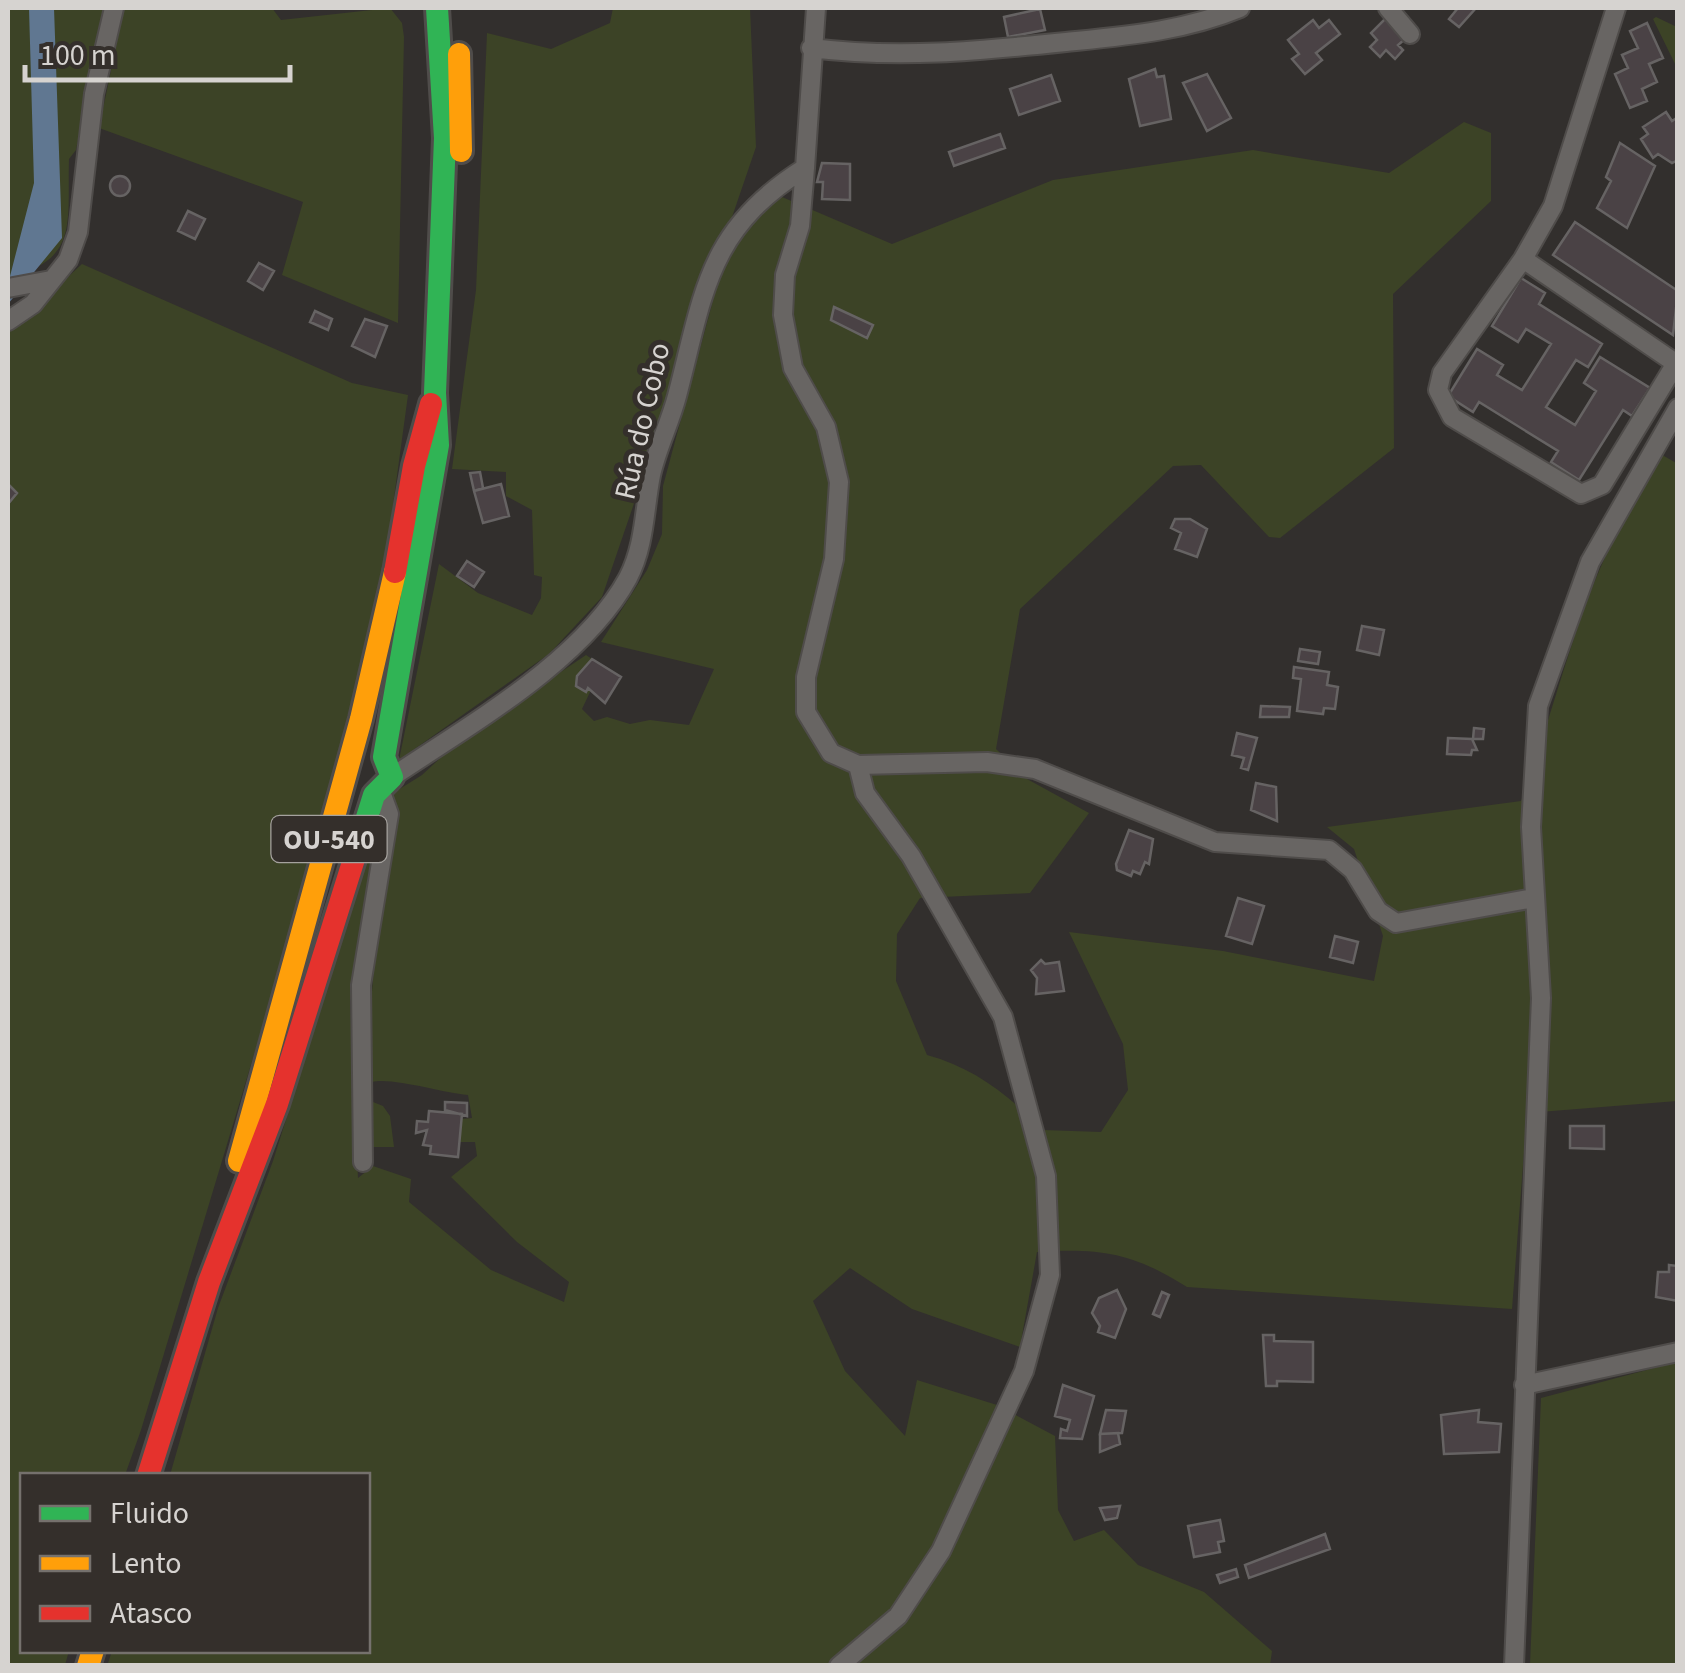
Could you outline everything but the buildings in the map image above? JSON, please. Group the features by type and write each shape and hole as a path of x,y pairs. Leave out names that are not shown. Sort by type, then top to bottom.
{"main road":[{"name":"OU-540","path":"149,1473 209,1282 243,1190 397,680 438,445 435,393 445,138 437,8"},
{"path":"443,238 458,210 463,113 455,8"},
{"name":"OU-540","path":"209,1282 277,1009 315,888 336,854 367,787 386,659 388,615 417,444 435,393"}],"street":[{"path":"8,322 33,304 68,260 78,232 94,94 114,8"},
{"path":"816,8 800,226 785,276 783,315 794,368 826,426 838,482 834,558 806,677 806,712 831,754 858,766 1007,764 1035,769 1215,842 1329,850 1353,870 1378,911 1396,923 1534,898"},
{"path":"811,48 883,57 976,51 1149,33 1240,8"},
{"path":"1388,8 1410,34"},
{"path":"1524,259 1676,361 1602,485 1592,493 1581,494 1452,417 1438,390 1442,373 1524,259 1553,206 1616,8"},
{"name":"Rúa do Cobo","path":"367,787 548,666 601,618 628,578 648,517 651,477 713,260 763,194 805,168"},
{"path":"8,288 50,280"},
{"path":"1514,1666 1540,998 1532,774 1538,706 1590,562 1678,408"},
{"path":"839,1666 898,1616 941,1551 1024,1372 1050,1275 1046,1176 1003,1017 912,856 865,793 858,766"},
{"path":"363,1162 361,985 389,814 367,787"},
{"path":"1524,1386 1678,1352"}],"green space":[{"path":"8,8 104,8 76,150 69,159 65,235 48,260 8,276"},
{"path":"124,8 272,8 281,20 390,8 402,23 404,37 398,323 282,275 303,202 99,128"},
{"path":"613,8 750,8 756,147 602,597 549,654 399,760 439,564 478,593 532,615 541,598 542,577 534,575 532,510 506,496 506,472 452,469 476,290 487,33 551,49 610,23"},
{"path":"1653,19 1677,27 1677,68"},
{"path":"1464,122 1491,133 1491,201 1393,294 1394,448 1280,538 1269,537 1201,465 1173,466 1020,609 996,749 1027,779 1089,813 1030,893 920,898 897,934 896,981 927,1055 990,1084 1043,1130 1101,1132 1128,1090 1123,1044 1069,932 1223,951 1374,981 1383,936 1354,849 1327,827 1521,801 1590,594 1657,452 1678,464 1677,1101 1527,1113 1512,1309 1187,1287 1133,1260 1080,1251 1037,1252 1020,1347 912,1309 850,1268 813,1301 845,1371 905,1436 917,1380 997,1405 1055,1436 1058,1510 1074,1541 1104,1530 1138,1565 1204,1592 1272,1651 1270,1665 107,1666 111,1653 370,1653 370,1473 171,1473 218,1308 273,1161 328,986 378,809 350,1002 358,1178 373,1166 411,1179 409,1202 491,1270 564,1302 569,1282 517,1242 451,1177 477,1156 475,1142 460,1142 462,1119 472,1118 468,1095 372,1082 373,980 399,816 390,795 422,775 461,739 586,655 592,659 578,676 585,691 591,690 582,709 594,721 607,717 630,724 650,720 689,725 714,669 601,642 647,570 662,534 663,486 725,256 760,210 782,197 892,244 1053,180 1253,150 1389,173"},
{"path":"82,264 352,383 408,395 387,549 321,832 141,1430 126,1473 20,1473 20,1653 68,1653 65,1665 8,1666 8,332 38,310"},
{"path":"373,1102 383,1106 390,1116 394,1147 373,1147"},
{"path":"1677,1362 1677,1665 1530,1665 1541,1398"}],"water":[{"path":"29,8 54,8 62,238 8,304 8,284 34,183"}],"traffic: fast":[{"path":"364,827 374,795 392,777 384,757 438,445 435,393 445,138 437,8"}],"traffic: slow":[{"path":"459,54 461,151"},
{"path":"239,1161 361,719 395,572"},
{"path":"88,1666 92,1653"}],"traffic: jam":[{"path":"395,572 414,466 431,404"},
{"path":"149,1473 209,1282 277,1104 364,827"}]}
